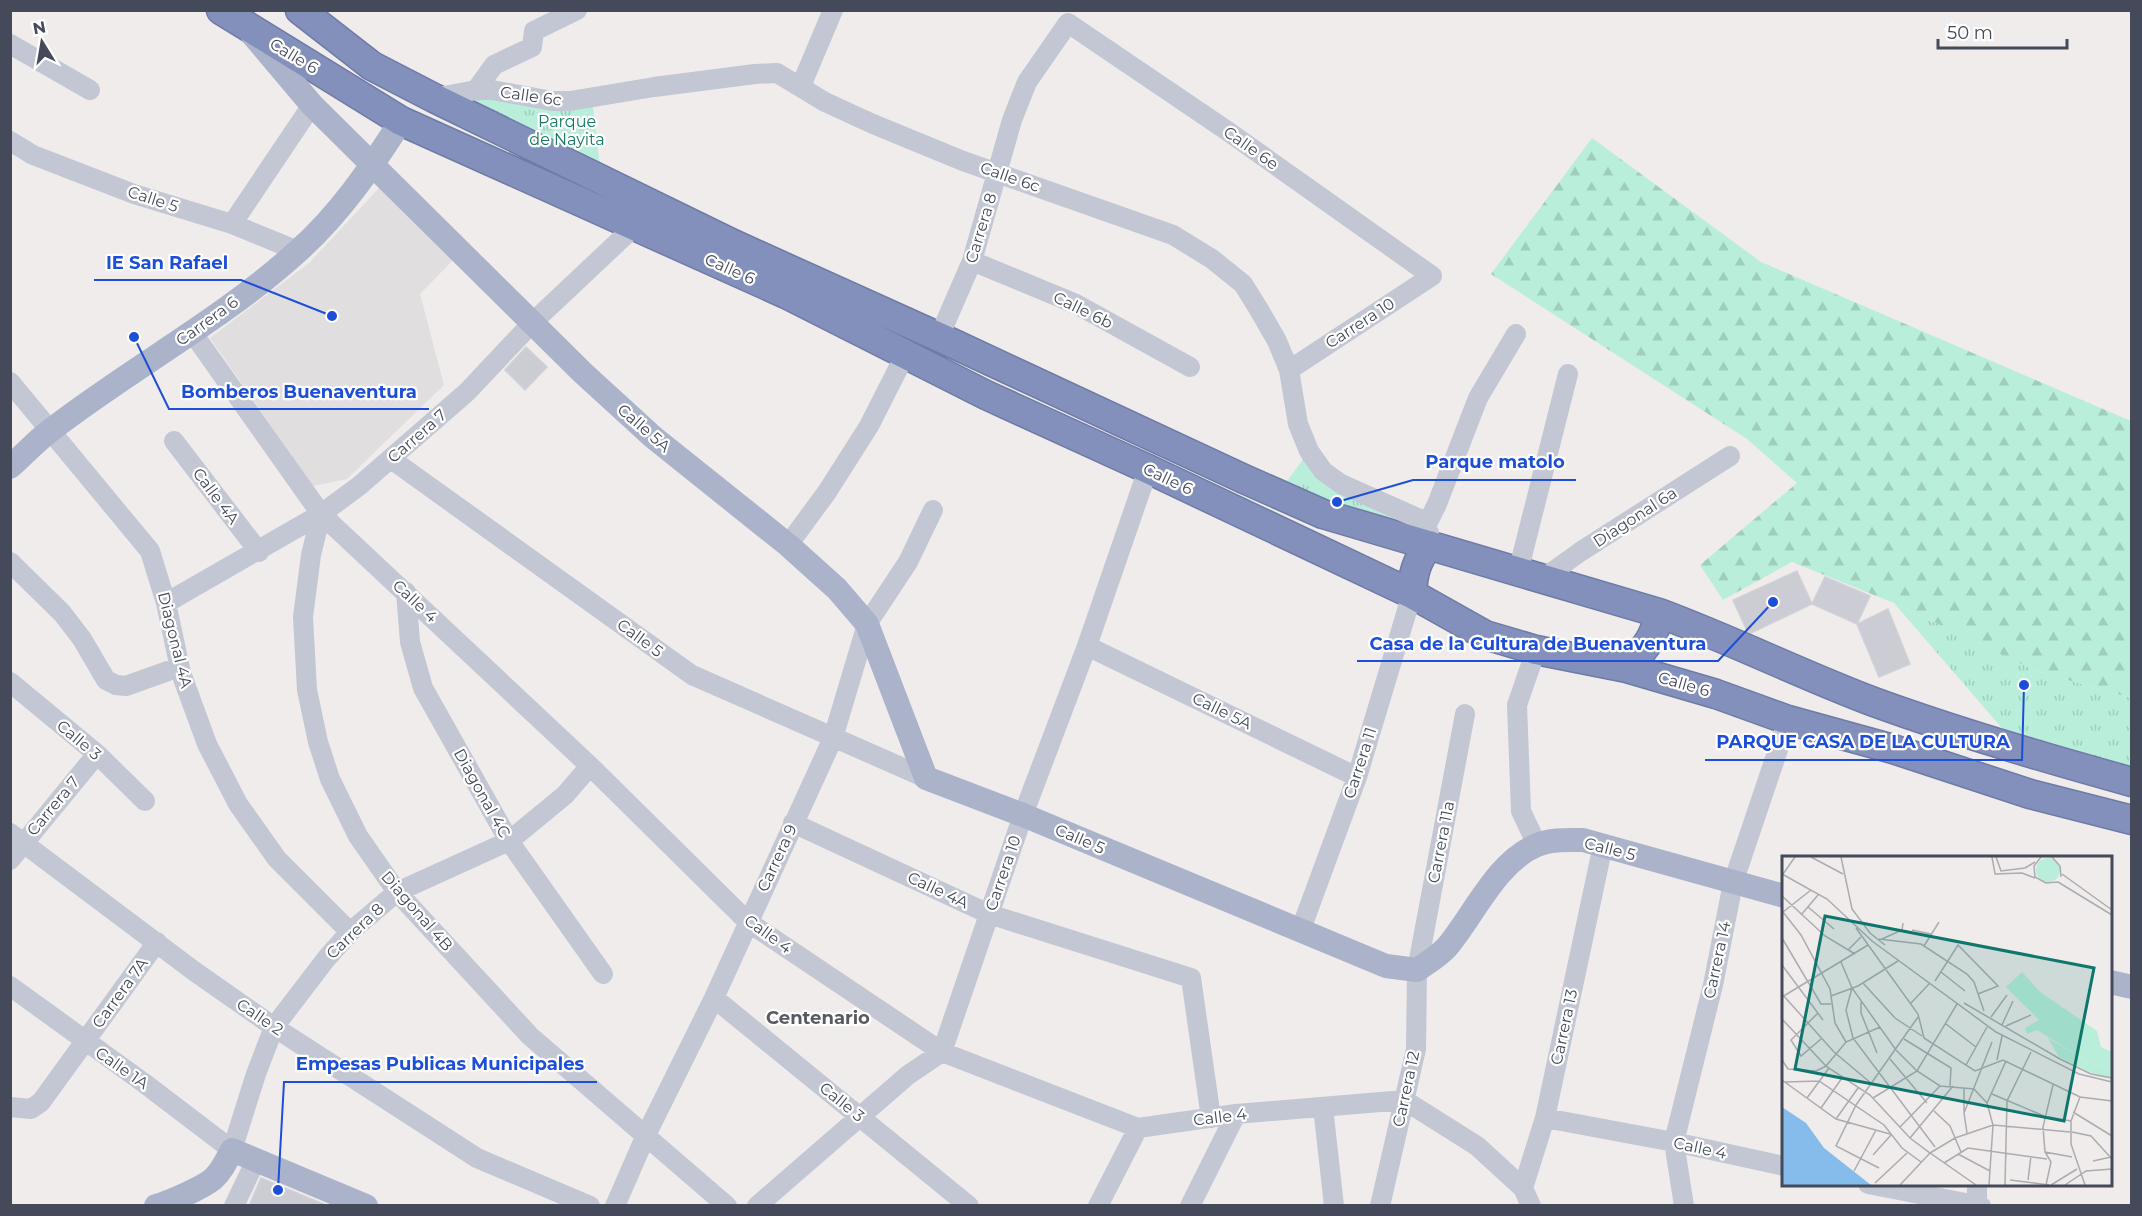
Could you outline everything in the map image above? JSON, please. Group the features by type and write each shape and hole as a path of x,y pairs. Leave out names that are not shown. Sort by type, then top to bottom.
{"highway":[{"name":"Calle 6","path":"221,10 401,121 786,294 986,395 1412,594 1485,635 1536,650 1626,668 1716,693 1788,720 1893,749 2030,794 2132,820"},
{"name":"Calle 6","path":"300,10 372,66 434,98 733,244 1323,514 1427,536 1529,576 1659,613 1873,701 2013,749 2132,782"},
{"path":"1412,594 1415,568 1427,536"},
{"path":"1626,668 1647,646 1656,630 1659,613"}],"main road":[{"name":"Calle 6","path":"248,28 312,105"},
{"name":"Calle 5A","path":"312,105 583,374 654,437 788,545 837,589 867,624 926,778"},
{"name":"Carrera 6","path":"10,467 50,431 192,332 271,274 298,251 329,220 373,165 401,121"},
{"name":"Calle 5","path":"926,778 1023,815 1386,966 1417,970 1445,950 1483,895 1512,861 1537,845 1553,841 1583,840 1782,895"},
{"path":"2112,982 2132,987"},
{"path":"156,1206 212,1180 223,1167 232,1150 366,1206"}],"street":[{"path":"476,90 494,65 532,47 534,31 576,10"},
{"path":"801,86 833,10"},
{"name":"Carrera 8","path":"939,337 972,261 1012,120 1027,82 1068,23"},
{"name":"Calle 6e","path":"1068,23 1226,130 1432,276"},
{"path":"10,44 90,90"},
{"name":"Calle 6c","path":"434,98 476,90 492,90 552,101 570,101 654,87 777,73 825,102 873,124 998,173 1173,235 1212,259 1243,284 1277,341 1289,370 1298,424 1309,451 1323,471 1341,484 1422,520 1427,536"},
{"path":"232,225 312,105"},
{"name":"Calle 5","path":"10,141 33,155 101,181 232,225 298,251"},
{"name":"Carrera 7","path":"166,603 259,552 321,514 391,459 467,392 532,323 635,226"},
{"name":"Calle 6b","path":"972,261 1076,304 1190,366"},
{"name":"Carrera 10","path":"1289,370 1432,276"},
{"name":"Calle 4","path":"192,332 321,514 590,766 748,922 942,1052 1138,1128 1236,1114 1404,1100"},
{"path":"1427,536 1478,398 1516,334"},
{"path":"788,545 827,492 869,426 905,355"},
{"path":"1529,576 1568,374"},
{"name":"Diagonal 4A","path":"10,382 150,551 166,603 179,667 207,744 238,804 277,859 350,932"},
{"name":"Calle 4A","path":"174,441 259,552"},
{"name":"Diagonal 6a","path":"1529,576 1580,552 1730,456"},
{"name":"Calle 5","path":"391,459 692,675 926,778"},
{"name":"Carrera 10","path":"942,1052 1023,815 1087,646 1148,469"},
{"name":"Carrera 9","path":"615,1206 645,1135 714,998 833,738 867,624 908,562 933,510"},
{"name":"Diagonal 4B","path":"321,514 311,555 303,618 307,690 318,742 330,779 358,836 397,892 530,1036 645,1135"},
{"path":"10,562 62,613 82,639 106,680 116,685 126,686 179,667"},
{"name":"Diagonal 4C","path":"406,592 410,642 423,687 509,841 603,974"},
{"name":"Carrera 11","path":"1301,929 1357,777 1412,594"},
{"name":"Calle 5A","path":"1087,646 1357,777"},
{"path":"1536,650 1517,705 1521,811 1537,845"},
{"name":"Calle 3","path":"10,682 97,754 145,801"},
{"name":"Carrera 11a","path":"1417,970 1465,714"},
{"name":"Carrera 14","path":"1684,1206 1674,1142 1713,985 1733,883 1788,720"},
{"name":"Carrera 7","path":"10,860 17,837 97,754"},
{"name":"Carrera 8","path":"232,1150 256,1074 274,1027 326,959 350,932 397,892 509,841 565,795 590,766"},
{"name":"Calle 4A","path":"794,823 989,914 1191,978 1212,1118"},
{"name":"Calle 2","path":"17,837 194,971 274,1027 477,1158 590,1206"},
{"name":"Carrera 13","path":"1527,1197 1603,845"},
{"name":"Carrera 7A","path":"10,1107 32,1109 41,1101 157,942"},
{"name":"Carrera 12","path":"1380,1206 1416,1049 1417,970"},
{"name":"Calle 1A","path":"10,986 232,1150"},
{"name":"Calle 3","path":"714,998 969,1206"},
{"path":"757,1206 908,1075 942,1052"},
{"path":"1404,1100 1477,1146 1527,1197"},
{"path":"1323,1107 1334,1206"},
{"path":"1191,1206 1236,1114"},
{"name":"Calle 4","path":"1545,1118 1674,1142 1782,1166"},
{"path":"1098,1206 1138,1128"},
{"path":"645,1135 727,1206"},
{"path":"234,1206 256,1160"},
{"path":"1873,1186 1978,1206 1977,1186"}],"shaded area":[{"path":"382,185 456,257 420,294 444,385 347,479 313,486 210,338 309,263"}],"green space":[{"name":"Parque de Nayita","path":"434,98 592,98 599,159 606,180"},
{"path":"1592,138 1761,262 2131,421 2131,698 2036,671 1894,603 1792,562 1723,600 1700,565 1797,483 1747,439 1491,274"},
{"path":"1309,451 1393,507 1429,545 1277,483 1288,480"},
{"path":"1894,603 2036,671 2131,698 2131,782 2007,734"}],"building":[{"path":"526,347 547,367 525,390 505,370"},
{"path":"1797,571 1812,604 1751,633 1747,631 1733,600"},
{"path":"1825,577 1870,596 1857,624 1812,604"},
{"path":"1888,609 1910,664 1879,677 1857,624"},
{"path":"261,1178 328,1206 249,1206"}],"place":[{"name":"IE San Rafael","path":"332,316"},
{"name":"Bomberos Buenaventura","path":"134,337"},
{"name":"Parque matolo","path":"1337,502"},
{"name":"Casa de la Cultura de Buenaventura","path":"1773,602"},
{"name":"PARQUE CASA DE LA CULTURA","path":"2024,685"},
{"name":"Empesas Publicas Municipales","path":"278,1190"}],"district":[{"name":"Centenario","path":"818,1018"}]}
